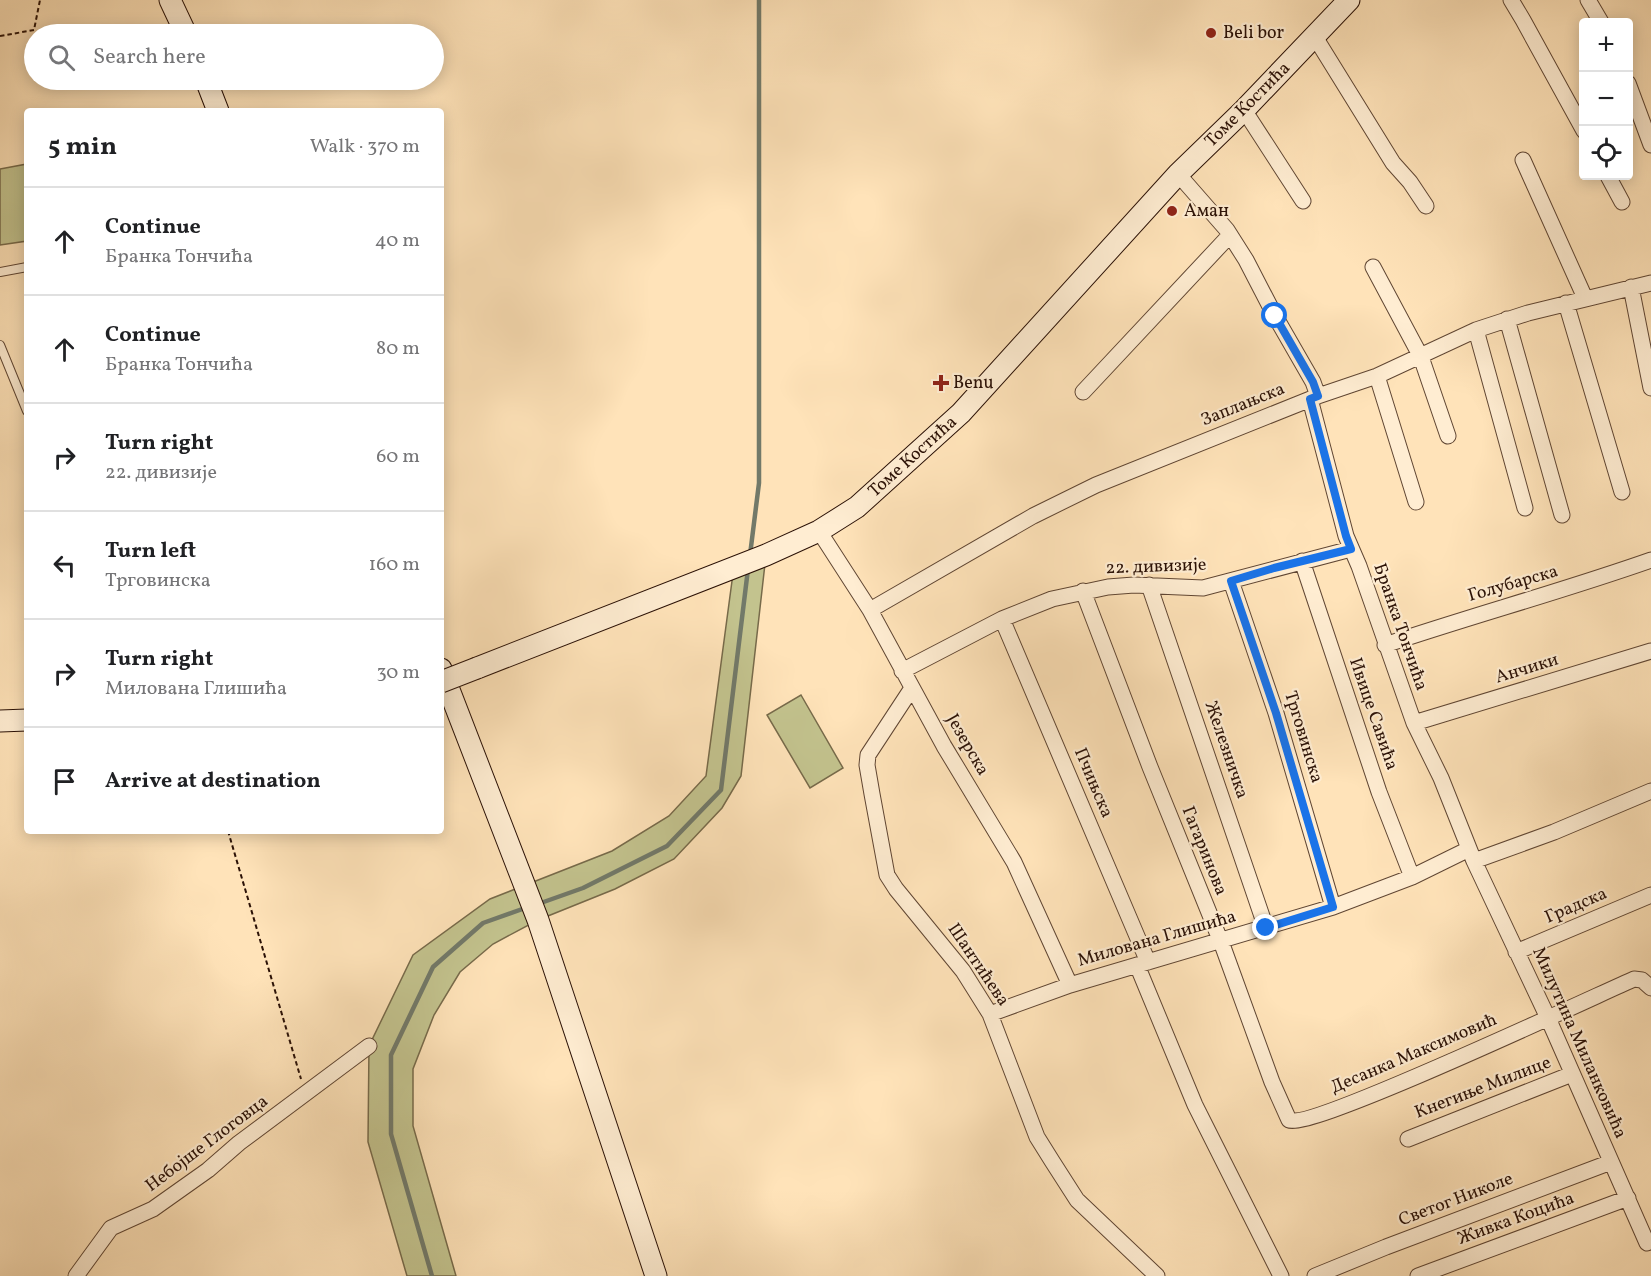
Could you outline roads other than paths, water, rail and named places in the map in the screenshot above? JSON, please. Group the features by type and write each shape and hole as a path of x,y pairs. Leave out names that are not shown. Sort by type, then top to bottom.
{"street":[{"path":"170,0 181,24"},
{"name":"Томе Костића","path":"444,681 750,561 819,531 857,507 961,413 1178,174 1244,110 1349,0"},
{"path":"1511,0 1581,126"},
{"path":"1588,0 1599,18"},
{"path":"1315,37 1393,163 1410,182 1426,206"},
{"path":"210,90 217,108"},
{"path":"1633,94 1651,145"},
{"path":"1244,110 1303,201"},
{"path":"1523,160 1585,298"},
{"name":"Бранка Тончића","path":"1178,174 1230,235 1313,382 1314,397 1346,536 1414,723 1441,778 1472,855"},
{"path":"1610,180 1622,202"},
{"path":"1083,392 1230,235"},
{"path":"1373,267 1421,357 1448,436"},
{"name":"Заплањска","path":"870,610 1063,501 1314,397 1377,376 1476,330 1566,303 1651,283"},
{"path":"1630,287 1651,388"},
{"path":"1566,303 1622,492"},
{"path":"1507,319 1562,515"},
{"path":"1476,330 1525,507"},
{"path":"1377,376 1416,502"},
{"name":"Језерска","path":"819,531 870,610 944,746 1014,862 1070,985"},
{"name":"22. дивизије","path":"902,671 1002,619 1052,599 1108,587 1149,585 1203,588 1351,549"},
{"name":"Голубарска","path":"1385,645 1592,581 1651,560"},
{"name":"Ивице Савића","path":"1302,561 1376,782 1412,877"},
{"name":"Трговинска","path":"1231,581 1276,713 1333,907"},
{"name":"Железничка","path":"1149,585 1266,928"},
{"name":"Гагаринова","path":"1083,591 1223,947 1275,1092 1289,1120 1293,1122"},
{"name":"Пчињска","path":"1002,619 1143,964 1195,1105 1281,1276"},
{"name":"Анчики","path":"1414,723 1651,651"},
{"path":"444,677 538,920 656,1276"},
{"name":"Шантићева","path":"912,688 868,755 867,765 887,875 963,971 990,1014 1037,1137 1077,1200 1157,1276"},
{"path":"0,721 24,720"},
{"name":"Милована Глишића","path":"990,1014 1070,985 1333,907 1472,855 1554,832 1651,791"},
{"name":"Милутина Миланковића","path":"1472,855 1548,1018 1647,1243"},
{"name":"Градска","path":"1516,952 1651,895"},
{"name":"Десанка Максимовић","path":"1293,1122 1305,1120 1339,1107 1467,1055 1634,979 1642,980 1651,988"},
{"name":"Небојше Глоговца","path":"76,1276 111,1228 153,1209 208,1170 239,1143 369,1046"},
{"name":"Кнегиње Милице","path":"1408,1139 1572,1074"},
{"name":"Светог Николе","path":"1315,1276 1611,1162"},
{"name":"Живка Коцића","path":"1418,1276 1628,1198"}],"lane":[{"path":"0,272 24,268"},
{"path":"0,345 24,404"}],"waterway":[{"path":"750,555 759,483 759,0"},
{"path":"538,904 583,888 667,846 721,790 748,569"},
{"path":"432,1276 391,1134 391,1055 433,967 483,923 528,907"}],"place":[{"name":"Beli bor","path":"1211,33"},
{"name":"Аман","path":"1172,211"},
{"name":"Benu","path":"941,383"}]}
